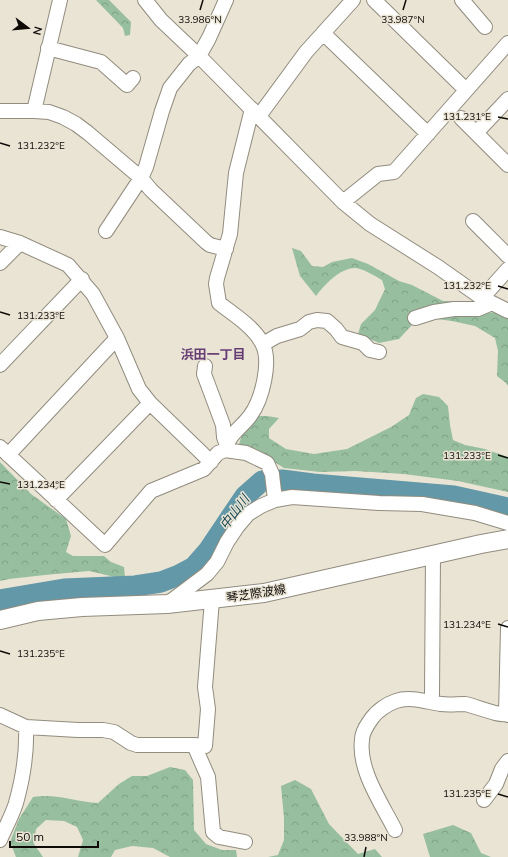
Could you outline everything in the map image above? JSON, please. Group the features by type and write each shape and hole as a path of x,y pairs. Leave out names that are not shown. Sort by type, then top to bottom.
{"main road":[{"name":"琴芝際波線","path":"0,620 38,611 75,607 167,604 264,593 508,538"}],"street":[{"path":"34,111 60,0"},
{"path":"145,0 161,20 199,56 343,202 370,224 438,267 487,301 508,311"},
{"path":"106,231 141,178 146,167 170,88 189,64 199,56 226,0"},
{"path":"117,338 4,451 105,545 151,491 204,469 226,446 236,430 249,418 257,407 264,386 265,357 263,344 254,331 219,303 216,284 231,227 236,173 256,113 306,52 353,0"},
{"path":"374,0 466,90"},
{"path":"463,1 485,27"},
{"path":"323,33 428,134"},
{"path":"343,202 378,174 394,172 508,43"},
{"path":"48,48 100,62 127,85 134,78"},
{"path":"476,133 506,104"},
{"path":"0,111 49,112 76,124 88,132 141,178 151,190 206,242 210,245 226,249"},
{"path":"461,118 508,165"},
{"path":"473,222 508,256"},
{"path":"0,237 20,243 68,264 93,294 117,338 139,389 150,403 211,462"},
{"path":"0,263 20,243"},
{"path":"416,318 434,312 454,309 478,309 487,301 508,269"},
{"path":"0,365 82,280"},
{"path":"263,344 277,336 300,329 309,322 317,320 327,322 336,329 342,337 363,343 370,350 379,352"},
{"path":"205,366 204,374 223,425 226,446"},
{"path":"56,500 150,403"},
{"path":"226,446 257,457 267,463 272,474 275,495"},
{"path":"167,604 207,574 217,562 227,542 248,514 275,495 379,503 422,504 475,513 508,538"},
{"path":"431,702 432,555"},
{"path":"0,715 26,727 103,730 114,732 137,745 194,744 205,746 208,709 205,687 212,600"},
{"path":"395,830 364,765 361,752 362,738 366,726 375,715 396,700 410,699 442,704 465,704 480,707 502,715 507,715 508,628"},
{"path":"0,840 16,803 23,773 27,747 26,727"},
{"path":"194,744 208,777 213,832 220,837 245,842"},
{"path":"484,800 496,784 502,769 508,761"}],"green space":[{"path":"96,0 109,0 131,22 130,35 125,36 123,28"},
{"path":"292,248 301,251 312,266 323,267 332,262 352,258 368,264 399,281 412,285 443,301 471,301 480,313 500,312 508,317 508,386 497,376 498,351 495,338 475,326 429,318 412,325 399,339 379,343 358,334 361,324 375,310 385,289 382,280 362,270 350,268 333,278 316,296 300,276"},
{"path":"423,394 439,397 448,406 453,440 465,445 485,449 508,457 508,492 458,481 404,474 355,471 320,472 284,468 265,456 239,444 243,432 258,416 267,416 279,418 269,429 269,438 286,449 314,454 347,449 391,427 409,415 416,398"},
{"path":"0,462 31,494 66,519 71,536 66,552 73,556 104,556 111,562 124,567 125,577 119,578 89,571 0,581"},
{"path":"170,767 185,770 193,780 194,830 206,844 222,850 236,850 237,857 170,857 153,848 132,846 115,850 111,857 78,857 83,840 77,827 64,821 46,820 36,829 34,844 43,857 16,857 10,842 19,819 33,797 50,796 98,803 119,784 132,776 147,776"},
{"path":"295,780 311,789 329,824 358,854 375,849 382,857 268,857 278,855 284,840 284,818 281,786"},
{"path":"453,825 471,833 481,853 491,857 430,857 423,834"}],"waterway":[{"name":"中山川","path":"0,600 64,589 135,586 161,582 179,575 194,567 208,551 245,496 262,481 282,480 454,496 508,508"}],"district":[{"name":"浜田一丁目","path":"213,354"}]}
